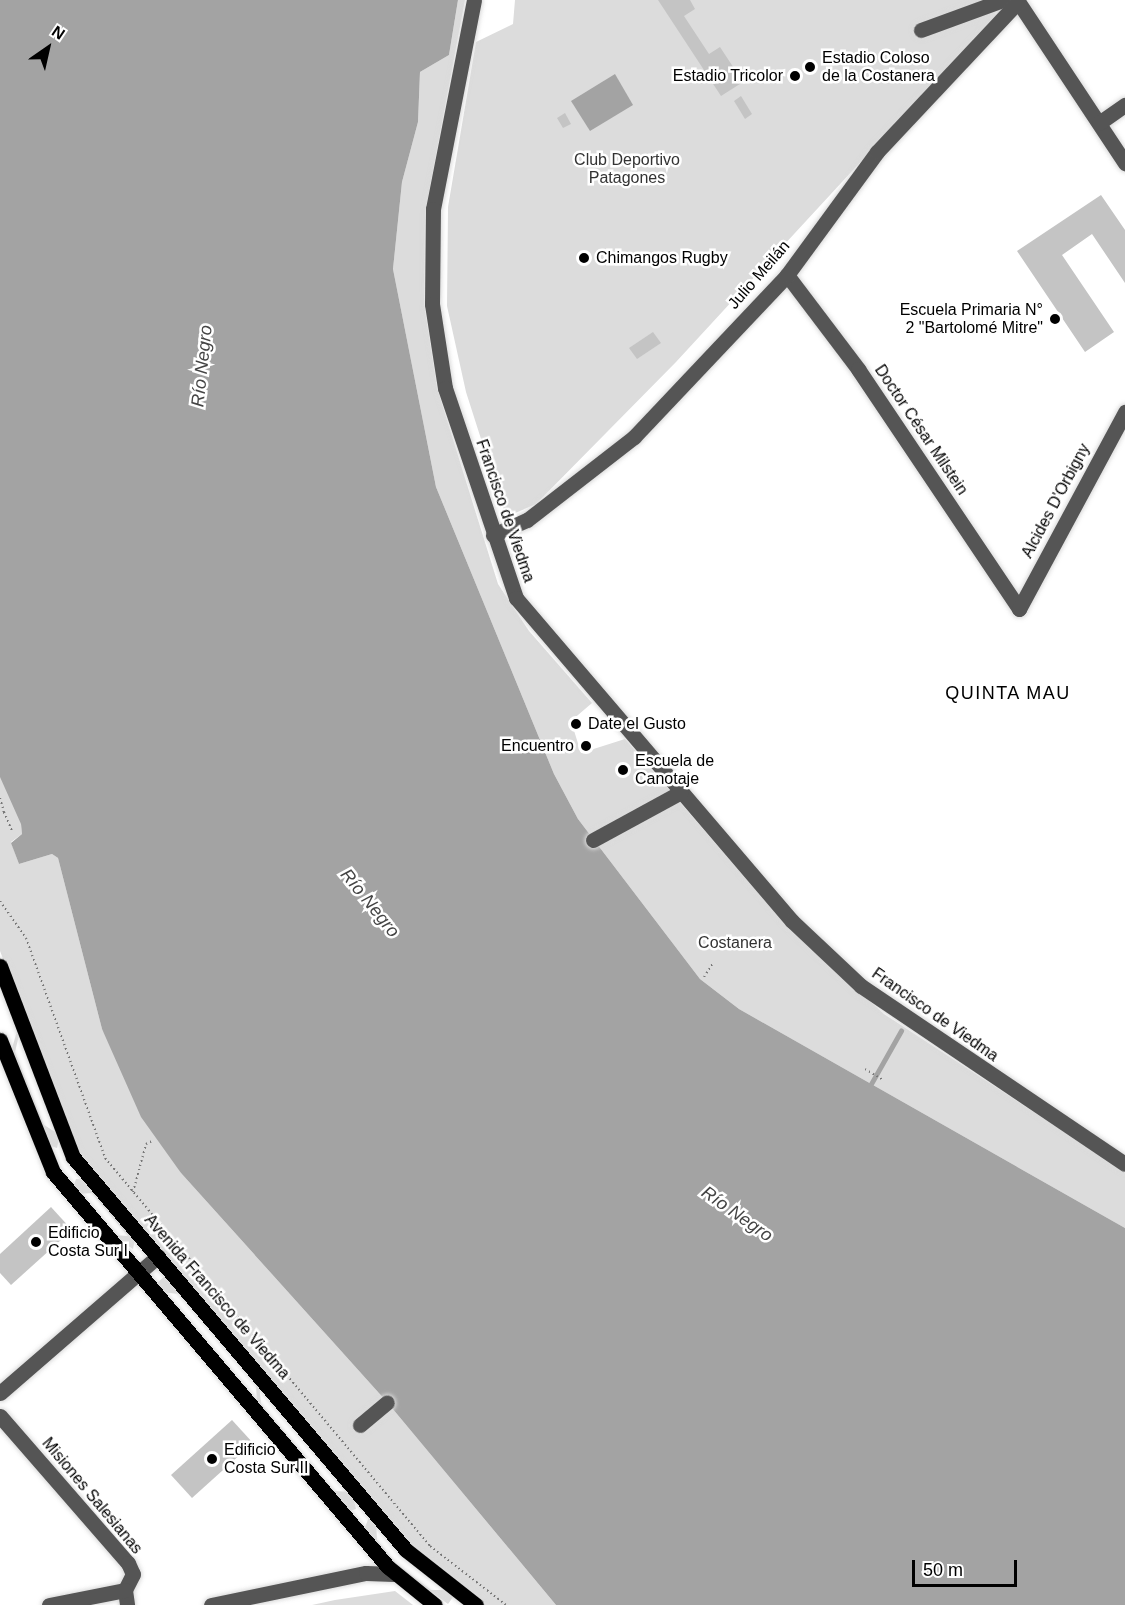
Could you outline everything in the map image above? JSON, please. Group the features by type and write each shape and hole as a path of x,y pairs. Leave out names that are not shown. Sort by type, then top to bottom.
{"main road":[{"name":"Avenida Francisco de Viedma","path":"0,966 73,1157 406,1550 466,1602"},
{"path":"0,1040 53,1172 394,1574 435,1605"},
{"path":"53,1172 73,1157"},
{"path":"350,1523 369,1505"}],"street":[{"name":"Francisco de Viedma","path":"474,0 433,209 432,304 445,388 504,576 523,607 792,921 861,986 1125,1164"},
{"name":"Julio Meilán","path":"493,535 526,520 634,437 787,275 877,152 1013,1"},
{"path":"921,30 1013,1 1125,163"},
{"path":"1099,123 1125,105"},
{"name":"Doctor César Milstein","path":"787,275 858,369 1019,609"},
{"name":"Alcides D'Orbigny","path":"1019,609 1125,412"},
{"path":"594,840 681,792"},
{"path":"0,1393 158,1256"},
{"path":"360,1425 387,1402"},
{"name":"Misiones Salesianas","path":"0,1416 128,1563 133,1574 126,1598"},
{"path":"211,1605 366,1573 394,1574"},
{"path":"49,1605 126,1598"}],"path":[{"path":"0,798 12,831"},
{"path":"0,814 4,812"},
{"path":"0,901 26,938 105,1158 430,1546 506,1605"},
{"path":"704,976 713,963"},
{"path":"865,1070 884,1080"},
{"path":"133,1192 146,1144 152,1141"}],"green space":[{"name":"Costanera","path":"458,0 465,0 425,213 424,304 437,388 498,584 529,631 592,703 571,721 581,753 625,739 787,926 884,1014 1125,1172 1125,1228 739,1009 700,979 578,819 554,774 436,487 393,269 402,182 418,122 420,72 449,55"},
{"name":"Club Deportivo Patagones","path":"515,0 986,0 996,15 676,362 536,504 506,517 466,392 447,306 448,207 476,42 513,24"},
{"path":"0,737 21,823 22,834 11,842 19,864 52,854 58,858 102,1029 181,1173 387,1402 556,1605 485,1605 411,1547 78,1154 0,951"},
{"path":"0,980 20,1031 15,1052 44,1125 60,1135 57,1148 48,1145 11,1052 17,1031"},
{"path":"76,1179 86,1180 135,1239 133,1249 112,1235 128,1236 92,1193 78,1194 73,1188"},
{"path":"165,1276 259,1382 261,1404 334,1491 352,1492 356,1509 350,1511 257,1405 256,1383 179,1294 160,1292 157,1283"},
{"path":"369,1517 376,1521 377,1540 396,1563 431,1590 448,1590 453,1597 448,1604 394,1565 364,1530"},
{"path":"395,1591 413,1605 312,1605 335,1600"}],"water":[{"name":"Río Negro","path":"0,0 458,0 449,55 420,72 418,122 402,182 393,269 436,487 554,774 578,819 700,979 739,1009 1125,1228 1125,1605 556,1605 387,1402 181,1173 141,1117 102,1029 58,858 52,854 19,864 11,843 22,834 21,824 0,777"},
{"path":"615,74 633,105 590,131 571,101"}],"building":[{"path":"658,0 690,0 695,9 684,16 709,54 720,47 743,82 721,96"},
{"path":"741,96 752,114 745,119 734,101"},
{"path":"565,113 571,124 563,128 557,118"},
{"path":"1101,195 1125,230 1125,283 1092,234 1062,255 1114,332 1085,352 1017,251"},
{"path":"653,332 661,343 637,359 629,348"},
{"name":"Edificio Costa Sur I","path":"51,1207 72,1230 11,1285 0,1273 0,1254"},
{"name":"Edificio Costa Sur II","path":"232,1420 253,1443 192,1498 171,1475"}],"waterway":[{"path":"871,1084 901,1031"}],"place":[{"name":"Estadio Coloso de la Costanera","path":"810,67"},
{"name":"Estadio Tricolor","path":"795,76"},
{"name":"Chimangos Rugby","path":"584,258"},
{"name":"Escuela Primaria N° 2 \"Bartolomé Mitre\"","path":"1055,319"},
{"name":"Date el Gusto","path":"576,724"},
{"name":"Encuentro","path":"586,746"},
{"name":"Escuela de Canotaje","path":"623,770"},
{"name":"Edificio Costa Sur I","path":"36,1242"},
{"name":"Edificio Costa Sur II","path":"212,1459"}],"district":[{"name":"QUINTA MAU","path":"1008,693"}]}
